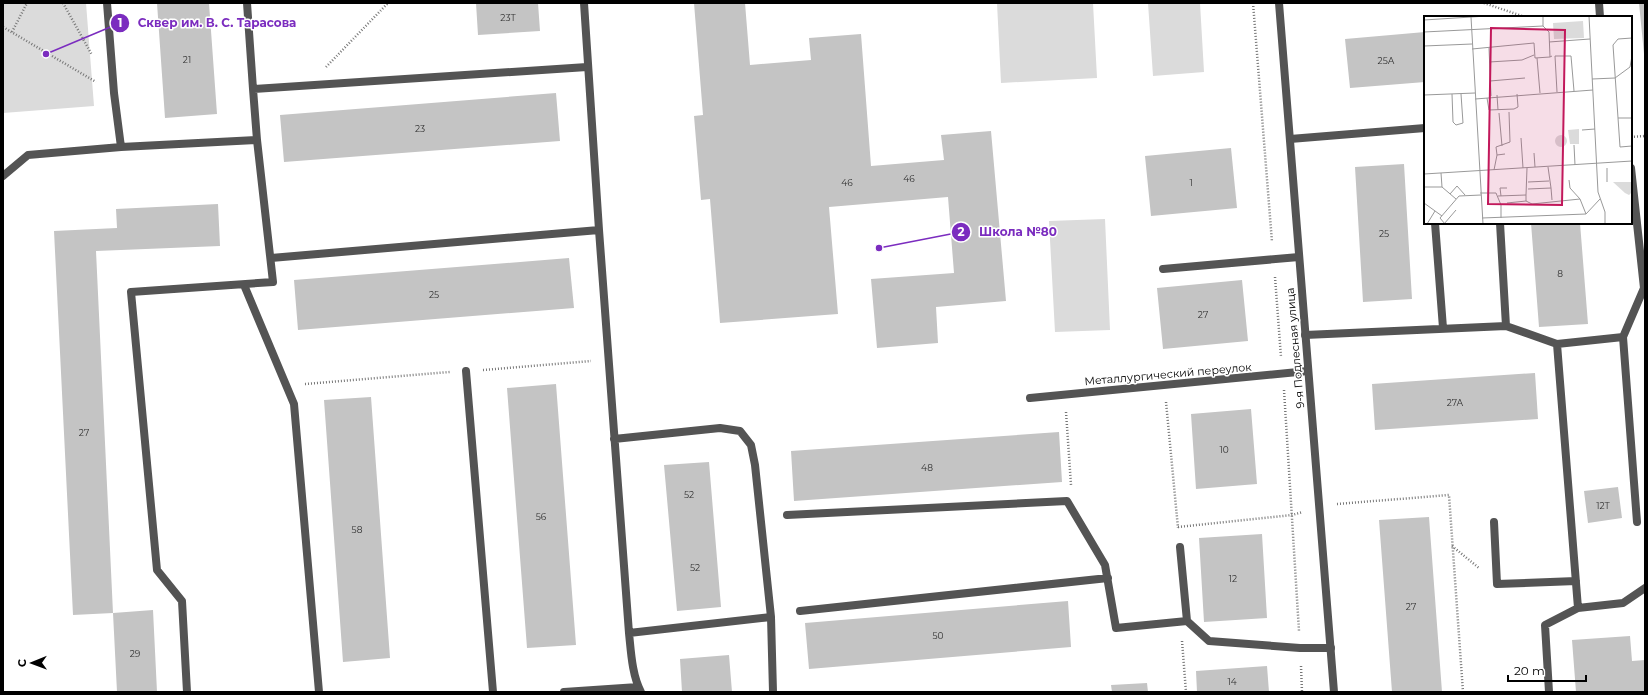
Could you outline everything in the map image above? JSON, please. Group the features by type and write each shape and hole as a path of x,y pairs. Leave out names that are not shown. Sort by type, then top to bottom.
{"street":[{"path":"107,3 114,92 121,147"},
{"path":"187,692 182,601 157,570 131,292 273,282 257,140 247,3"},
{"path":"564,692 639,689 632,662 629,633 598,230 584,3"},
{"name":"9-я Подлесная улица","path":"1279,3 1334,692"},
{"path":"1600,3 1600,16"},
{"path":"253,89 587,67"},
{"path":"1290,139 1424,128"},
{"path":"3,176 28,155 121,147 257,140"},
{"path":"1632,175 1643,256 1644,288 1623,337 1637,522"},
{"path":"1436,224 1444,328"},
{"path":"1500,224 1506,326"},
{"path":"271,258 598,230"},
{"path":"1163,269 1299,257"},
{"path":"244,285 294,404 319,692"},
{"path":"1305,335 1506,326 1557,344 1623,337"},
{"path":"1557,344 1578,608"},
{"path":"466,371 493,692"},
{"name":"Металлургический переулок","path":"1030,398 1308,372"},
{"path":"614,439 720,428 740,431 751,445 756,465 771,616 773,692"},
{"path":"787,515 1067,501 1105,565 1116,628 1184,622 1208,641 1300,648 1331,648"},
{"path":"1494,522 1497,584 1576,581"},
{"path":"1180,547 1184,622"},
{"path":"800,611 1108,578"},
{"path":"1548,692 1545,625 1578,608 1622,603 1645,588"},
{"path":"629,633 771,616"}],"path":[{"path":"12,32 27,3"},
{"path":"63,3 94,58"},
{"path":"308,86 388,3"},
{"path":"1253,3 1283,374 1302,692"},
{"path":"1484,3 1522,16"},
{"path":"3,27 114,92"},
{"path":"1632,137 1645,136"},
{"path":"1165,385 1180,547"},
{"path":"1065,395 1071,484 1067,501"},
{"path":"1178,527 1292,515 1319,506 1449,495 1463,692"},
{"path":"1452,546 1497,584"},
{"path":"1184,622 1186,692"}],"shaded area":[{"path":"3,3 86,3 94,106 3,113"},
{"path":"997,3 1093,3 1097,78 1001,83"},
{"path":"1148,3 1200,3 1204,72 1153,76"},
{"path":"1105,219 1110,330 1055,332 1049,221"}],"building":[{"path":"157,3 209,3 217,114 165,118"},
{"path":"476,3 538,3 540,31 478,35"},
{"path":"694,3 745,3 750,65 811,60 809,38 861,34 871,166 944,160 941,135 991,131 1006,301 936,307 938,343 877,348 871,279 954,273 948,197 829,207 838,314 720,323 710,199 701,200 694,116 703,115"},
{"path":"1639,3 1645,3 1645,54 1644,54"},
{"path":"1424,32 1424,82 1350,88 1345,39"},
{"path":"556,93 560,141 284,162 280,115"},
{"path":"1231,148 1237,208 1151,216 1145,156"},
{"path":"1404,164 1412,299 1363,302 1355,167"},
{"path":"218,204 220,246 96,251 113,613 73,615 54,231 117,228 116,209"},
{"path":"1531,224 1580,224 1588,324 1539,327"},
{"path":"569,258 574,308 298,330 294,280"},
{"path":"1242,280 1248,341 1163,349 1157,288"},
{"path":"1535,373 1538,419 1375,430 1372,384"},
{"path":"556,384 576,645 527,648 507,388"},
{"path":"371,397 390,658 343,662 324,400"},
{"path":"1251,409 1257,484 1196,489 1191,414"},
{"path":"1059,432 1062,482 794,501 791,451"},
{"path":"709,462 721,607 677,611 664,465"},
{"path":"1618,487 1622,518 1588,523 1584,491"},
{"path":"1429,517 1442,692 1392,692 1379,520"},
{"path":"1262,534 1267,618 1204,622 1199,538"},
{"path":"1068,601 1071,647 809,669 805,623"},
{"path":"153,610 157,692 117,692 113,613"},
{"path":"1630,636 1632,661 1645,660 1645,692 1576,692 1572,640"},
{"path":"729,655 732,692 682,692 680,659"},
{"path":"1267,666 1269,692 1197,692 1196,671"},
{"path":"1147,683 1148,692 1112,692 1111,685"}],"place":[{"name":"Сквер им. В. С. Тарасова","path":"46,54"},
{"name":"Школа №80","path":"879,248"}]}
